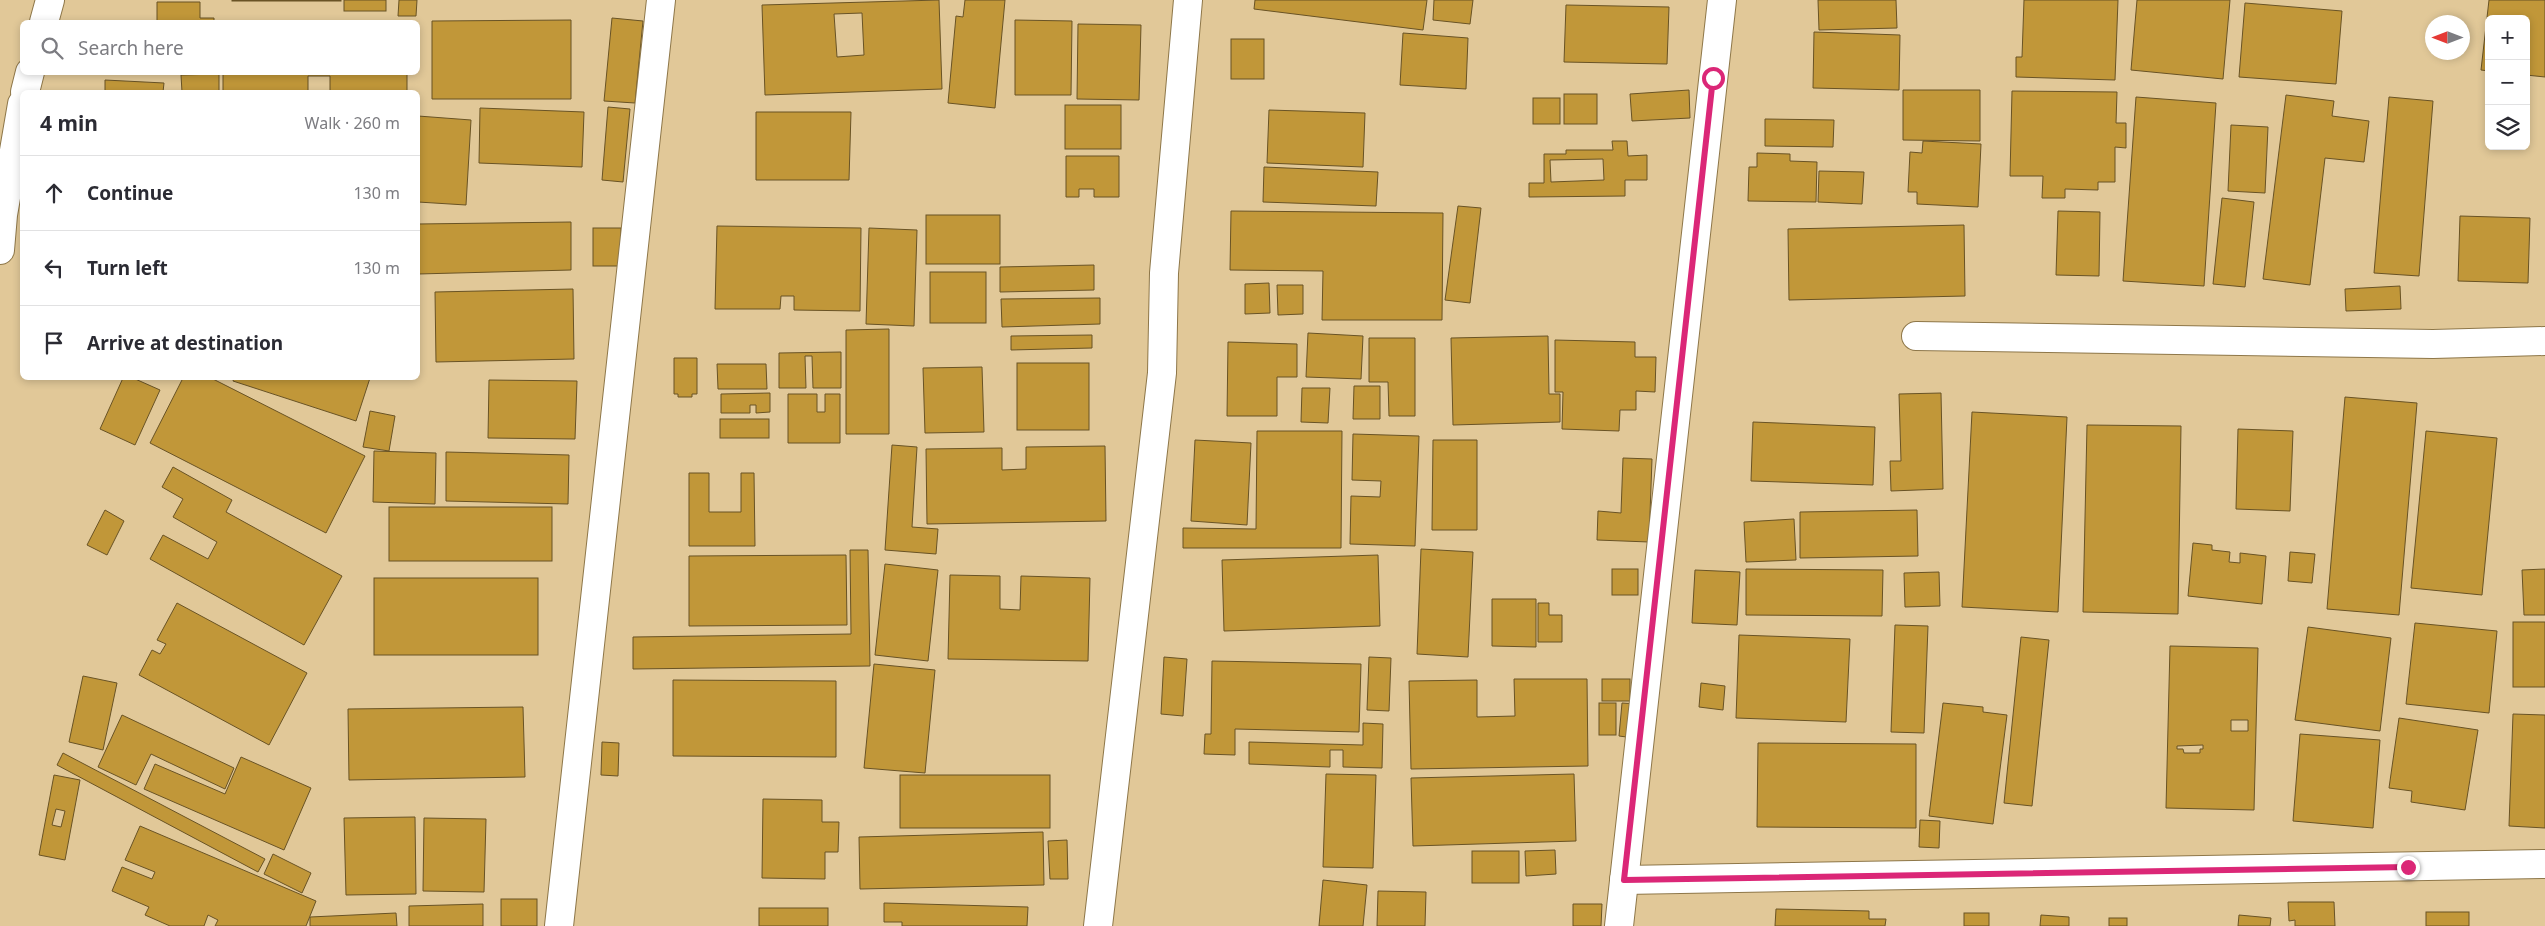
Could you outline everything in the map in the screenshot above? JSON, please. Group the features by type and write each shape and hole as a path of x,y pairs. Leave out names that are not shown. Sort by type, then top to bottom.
{"street":[{"path":"45,20 50,0"},
{"path":"559,926 661,0"},
{"path":"1098,926 1162,373 1164,273 1188,0"},
{"path":"1619,926 1722,0"},
{"path":"25,90 29,75"},
{"path":"0,250 3,215 20,116"},
{"path":"1916,336 2432,344 2545,341"},
{"path":"1624,880 2545,864"}],"building":[{"path":"341,0 341,1 232,1"},
{"path":"344,0 386,0 386,11 344,11"},
{"path":"399,0 417,0 416,16 398,16"},
{"path":"939,0 942,89 765,95 762,5","holes":["862,13 864,55 837,57 834,14"]},
{"path":"965,0 1005,0 995,108 948,103 956,16 963,17"},
{"path":"1255,0 1427,0 1423,30 1254,9"},
{"path":"1434,0 1473,0 1470,24 1433,20"},
{"path":"1818,0 1896,0 1897,28 1819,30"},
{"path":"2024,0 2118,0 2115,80 2016,77 2016,57 2022,57"},
{"path":"2137,0 2230,0 2223,79 2131,70"},
{"path":"2489,0 2545,0 2545,77 2530,75 2530,15 2487,15"},
{"path":"157,2 200,2 200,18 214,18 214,20 157,20"},
{"path":"2245,3 2342,11 2336,84 2239,77"},
{"path":"1566,5 1669,7 1667,64 1564,62"},
{"path":"612,18 643,21 635,103 604,101"},
{"path":"571,20 571,99 432,99 432,21"},
{"path":"1015,20 1072,21 1071,95 1015,95"},
{"path":"1078,24 1141,25 1139,100 1077,99"},
{"path":"1814,32 1900,35 1899,90 1813,88"},
{"path":"1403,33 1468,38 1466,89 1400,85"},
{"path":"2485,35 2485,70 2481,70"},
{"path":"1231,39 1264,39 1264,79 1231,79"},
{"path":"181,75 219,75 219,90 182,90"},
{"path":"223,75 407,75 407,90 330,90 330,76 308,76 308,90 223,90"},
{"path":"105,80 164,83 163,90 105,90"},
{"path":"1689,90 1690,118 1632,121 1630,94"},
{"path":"1903,90 1980,90 1980,141 1903,140"},
{"path":"2012,91 2117,92 2116,123 2126,123 2126,148 2115,147 2115,182 2098,182 2098,190 2065,189 2065,198 2042,198 2043,176 2010,176"},
{"path":"1564,94 1597,94 1597,124 1564,124"},
{"path":"2286,95 2334,101 2332,116 2369,121 2364,162 2325,158 2310,285 2263,279"},
{"path":"2136,97 2216,103 2204,286 2123,281"},
{"path":"2389,97 2433,101 2419,276 2374,273"},
{"path":"1533,98 1560,98 1560,124 1533,124"},
{"path":"1065,105 1121,105 1121,149 1065,149"},
{"path":"608,107 630,109 623,182 602,180"},
{"path":"480,108 584,112 582,167 479,163"},
{"path":"1269,110 1365,113 1363,167 1267,163"},
{"path":"756,112 851,112 849,180 756,180"},
{"path":"420,116 471,120 466,205 420,202"},
{"path":"1765,119 1834,120 1833,147 1765,146"},
{"path":"2231,125 2268,127 2265,193 2228,191"},
{"path":"1612,141 1627,141 1628,156 1647,155 1647,180 1625,180 1625,196 1529,197 1529,183 1544,183 1544,154 1566,154 1566,150 1613,150","holes":["1603,159 1604,180 1551,182 1550,160"]},
{"path":"1923,141 1981,144 1978,207 1917,204 1917,192 1908,192 1910,152 1922,153"},
{"path":"1757,153 1790,154 1790,161 1817,162 1816,202 1748,201 1749,167 1757,167"},
{"path":"1066,156 1119,156 1119,197 1094,197 1094,189 1079,189 1079,197 1066,197"},
{"path":"1264,167 1378,172 1376,206 1263,202"},
{"path":"1819,171 1864,172 1862,204 1818,202"},
{"path":"2222,198 2254,202 2245,287 2213,284"},
{"path":"1458,206 1481,208 1470,303 1445,300"},
{"path":"1231,211 1443,213 1442,320 1322,320 1323,271 1230,270"},
{"path":"2058,211 2100,212 2099,276 2056,275"},
{"path":"926,215 1000,215 1000,264 926,264"},
{"path":"2460,216 2530,218 2528,283 2458,281"},
{"path":"571,222 571,270 420,274 420,224"},
{"path":"1964,225 1965,296 1789,300 1788,229"},
{"path":"717,226 861,228 860,311 794,310 794,296 781,296 780,309 715,309"},
{"path":"593,228 621,228 621,266 593,266"},
{"path":"869,228 917,230 914,326 866,324"},
{"path":"1094,265 1094,290 1000,292 1000,267"},
{"path":"930,272 986,272 986,323 930,323"},
{"path":"1269,283 1270,313 1245,314 1245,284"},
{"path":"1277,285 1303,285 1303,314 1278,315"},
{"path":"2400,286 2401,309 2346,311 2345,289"},
{"path":"573,289 574,359 436,362 435,292"},
{"path":"1100,298 1100,324 1002,327 1001,299"},
{"path":"889,329 889,434 846,434 846,330"},
{"path":"1308,333 1363,336 1361,379 1306,377"},
{"path":"1092,335 1092,348 1011,350 1011,336"},
{"path":"1548,336 1549,394 1560,394 1560,422 1453,425 1451,338"},
{"path":"1369,338 1415,338 1415,416 1389,416 1388,382 1369,382"},
{"path":"1555,340 1635,342 1635,357 1656,357 1655,392 1636,391 1636,410 1620,410 1619,431 1562,429 1563,392 1555,392"},
{"path":"1228,342 1297,344 1297,377 1277,377 1277,416 1227,416"},
{"path":"841,352 841,388 813,388 812,356 805,356 806,388 779,388 779,353"},
{"path":"674,358 697,358 697,394 692,394 692,397 678,397 678,394 674,394"},
{"path":"1017,363 1089,363 1089,430 1017,430"},
{"path":"717,364 766,364 767,389 718,389"},
{"path":"982,367 984,432 925,433 923,368"},
{"path":"122,380 138,380 160,390 135,445 100,429"},
{"path":"182,380 215,380 365,456 326,533 150,443"},
{"path":"233,380 369,380 356,421"},
{"path":"489,380 577,381 575,439 488,438"},
{"path":"1354,386 1380,386 1380,419 1353,419"},
{"path":"1302,388 1330,388 1328,423 1301,422"},
{"path":"770,393 770,412 756,413 756,405 750,405 750,413 721,413 721,394"},
{"path":"1941,393 1943,489 1891,491 1890,461 1901,461 1899,394"},
{"path":"788,394 817,394 817,412 825,412 825,394 840,394 840,443 788,443"},
{"path":"2345,397 2417,403 2399,615 2327,609"},
{"path":"370,411 395,416 389,451 363,447"},
{"path":"1972,412 2067,417 2058,612 1962,607"},
{"path":"720,419 769,419 769,438 720,438"},
{"path":"1753,422 1875,427 1873,485 1751,481"},
{"path":"2087,425 2181,426 2178,614 2083,612"},
{"path":"2238,429 2293,431 2290,511 2236,509"},
{"path":"1257,431 1342,431 1341,548 1183,548 1183,528 1256,529"},
{"path":"2426,431 2497,438 2482,595 2411,588"},
{"path":"1353,434 1419,436 1415,546 1350,544 1351,496 1380,497 1381,481 1352,480"},
{"path":"1195,440 1251,443 1247,525 1191,521"},
{"path":"1433,440 1477,440 1477,530 1432,530"},
{"path":"892,445 917,447 912,527 938,529 936,554 885,550"},
{"path":"1105,446 1106,521 927,524 926,449 1002,448 1002,470 1026,469 1026,447"},
{"path":"374,451 436,453 435,504 373,502"},
{"path":"446,452 569,455 568,504 446,501"},
{"path":"1623,458 1652,459 1649,542 1597,540 1598,511 1621,513"},
{"path":"173,467 232,500 226,512 342,576 304,645 150,559 163,535 208,559 217,542 173,517 183,499 162,487"},
{"path":"689,473 709,473 709,512 741,512 741,473 754,473 755,546 689,546"},
{"path":"389,507 552,507 552,561 389,561"},
{"path":"105,510 124,521 107,555 87,545"},
{"path":"1917,510 1918,556 1800,558 1800,512"},
{"path":"1794,519 1796,560 1746,562 1744,522"},
{"path":"2193,543 2212,545 2212,550 2230,552 2229,562 2240,563 2240,553 2266,556 2262,604 2188,596"},
{"path":"1421,549 1473,552 1468,657 1417,654"},
{"path":"850,550 868,550 870,666 633,669 633,637 851,634"},
{"path":"2290,552 2315,554 2312,583 2288,581"},
{"path":"846,555 847,625 689,626 689,556"},
{"path":"1378,555 1380,626 1224,631 1222,560"},
{"path":"885,564 938,570 928,661 875,655"},
{"path":"1612,569 1638,569 1638,595 1612,595"},
{"path":"1746,569 1883,570 1882,616 1746,615"},
{"path":"2545,569 2545,615 2524,615 2522,570"},
{"path":"1695,570 1740,572 1737,625 1692,623"},
{"path":"1939,572 1940,606 1905,607 1904,573"},
{"path":"950,575 1000,576 1000,609 1020,610 1021,576 1090,578 1088,661 948,659"},
{"path":"374,578 538,578 538,655 374,655"},
{"path":"1492,599 1536,599 1536,647 1492,646"},
{"path":"177,603 307,673 269,745 139,675 152,650 160,654 166,644 157,640"},
{"path":"1538,603 1549,603 1549,615 1562,615 1562,642 1538,642"},
{"path":"2513,622 2545,622 2545,687 2513,687"},
{"path":"2415,623 2497,631 2489,713 2406,704"},
{"path":"1895,625 1928,626 1924,733 1891,732"},
{"path":"2308,627 2391,638 2380,731 2295,720"},
{"path":"1739,635 1850,639 1846,722 1736,718"},
{"path":"2021,637 2049,640 2032,806 2004,803"},
{"path":"2170,646 2258,648 2254,810 2166,808","holes":["2231,720 2248,720 2248,731 2231,731","2203,745 2200,753 2184,753 2183,749 2177,749 2177,746"]},
{"path":"1164,657 1187,659 1183,716 1161,714"},
{"path":"1369,657 1391,658 1389,711 1367,710"},
{"path":"1212,661 1361,664 1359,732 1235,729 1235,755 1204,754 1205,734 1211,734"},
{"path":"874,664 935,670 925,773 864,768"},
{"path":"83,676 117,683 103,750 69,742"},
{"path":"1514,679 1587,679 1588,766 1411,769 1409,681 1477,680 1477,717 1515,716"},
{"path":"1602,679 1630,679 1630,701 1602,701"},
{"path":"673,680 836,681 836,757 673,756"},
{"path":"1701,683 1725,686 1723,710 1699,707"},
{"path":"1599,703 1616,703 1616,735 1599,735"},
{"path":"1622,703 1638,704 1634,738 1619,736"},
{"path":"1943,703 1983,707 1983,712 2007,715 1993,824 1929,816"},
{"path":"523,707 525,777 349,780 348,709"},
{"path":"2513,714 2545,715 2545,828 2509,826"},
{"path":"122,715 234,768 225,789 151,754 136,785 98,767"},
{"path":"2399,718 2478,730 2465,810 2411,802 2412,791 2389,788"},
{"path":"1363,723 1383,724 1382,768 1343,767 1343,750 1330,750 1330,767 1249,764 1249,742 1363,745"},
{"path":"2300,734 2380,740 2373,828 2293,821"},
{"path":"602,742 619,743 618,776 601,775"},
{"path":"1758,743 1916,744 1916,828 1757,827"},
{"path":"63,753 265,859 258,872 57,765"},
{"path":"241,757 311,788 284,850 144,789 155,764 225,794"},
{"path":"1326,774 1376,775 1373,868 1323,867"},
{"path":"1574,774 1576,841 1413,846 1411,778"},
{"path":"54,775 80,780 65,860 39,855","holes":["56,809 65,811 61,827 52,825"]},
{"path":"900,775 1050,775 1050,828 900,828"},
{"path":"763,799 822,800 822,822 839,822 838,852 825,852 825,879 762,878"},
{"path":"415,817 416,894 346,895 344,818"},
{"path":"424,818 486,819 484,892 423,891"},
{"path":"1920,820 1940,821 1939,848 1919,847"},
{"path":"140,826 316,901 306,926 215,926 218,920 208,915 204,926 170,926 145,915 149,907 112,891 122,867 152,879 155,872 125,860"},
{"path":"1043,832 1044,885 860,889 859,837"},
{"path":"1067,840 1068,879 1050,879 1048,841"},
{"path":"1555,850 1556,874 1526,876 1525,851"},
{"path":"1472,851 1519,851 1519,883 1472,883"},
{"path":"273,854 311,873 302,893 264,874"},
{"path":"1323,880 1367,885 1363,926 1319,926"},
{"path":"1378,891 1426,892 1425,926 1377,926"},
{"path":"501,899 537,899 537,926 501,926"},
{"path":"2288,902 2334,902 2335,926 2295,926 2295,920 2289,921"},
{"path":"884,903 1028,907 1027,926 902,926 902,922 884,922"},
{"path":"483,904 483,926 409,926 409,906"},
{"path":"1573,904 1602,904 1601,926 1573,926"},
{"path":"759,908 828,908 828,926 759,926"},
{"path":"1776,909 1869,911 1869,919 1886,919 1885,926 1775,926"},
{"path":"2426,912 2469,912 2469,926 2426,926"},
{"path":"396,913 397,926 310,926 310,917"},
{"path":"1964,913 1989,913 1989,926 1964,926"},
{"path":"2041,915 2069,917 2069,926 2040,926"},
{"path":"2239,915 2271,918 2270,926 2238,926"},
{"path":"2109,918 2127,918 2127,926 2109,926"}],"route":[{"path":"1713,78 1624,880 2408,867"}]}
